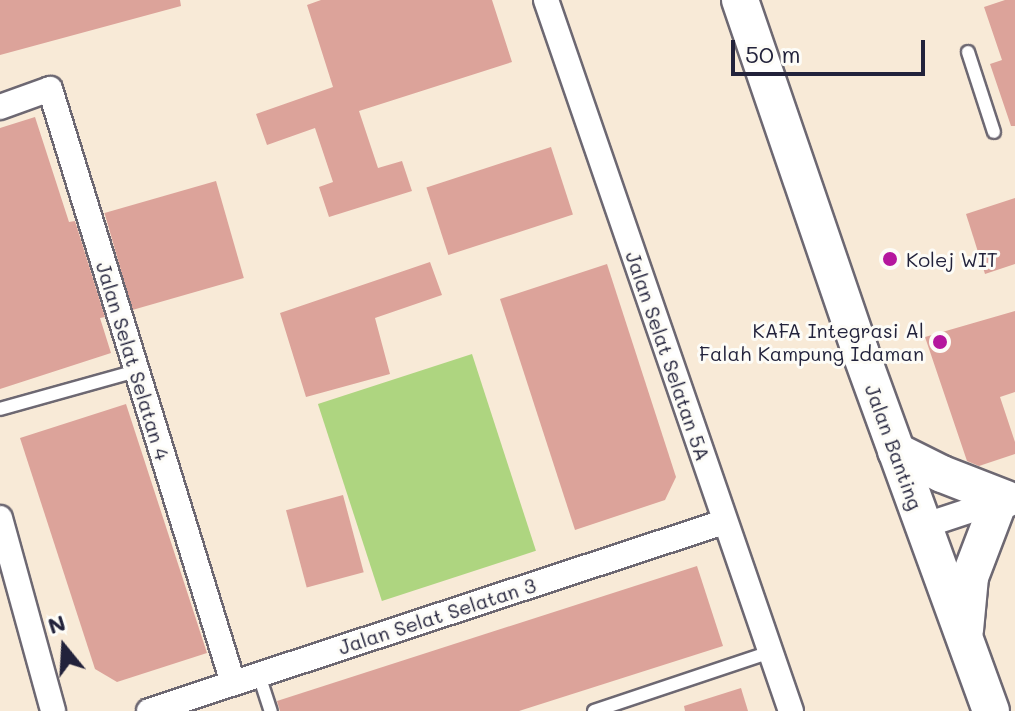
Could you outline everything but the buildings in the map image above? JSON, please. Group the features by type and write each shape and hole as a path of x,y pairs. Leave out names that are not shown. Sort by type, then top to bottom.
{"main road":[{"name":"Jalan Banting","path":"740,0 896,451 991,711"},
{"path":"896,451 942,474 1007,499 970,577 965,645"}],"street":[{"name":"Jalan Selat Selatan 5A","path":"546,0 791,711"},
{"name":"Jalan Selat Selatan 4","path":"0,107 50,89 233,683"},
{"path":"923,526 1007,499"},
{"path":"0,518 53,711"},
{"name":"Jalan Selat Selatan 3","path":"149,711 724,522"}],"lane":[{"path":"968,52 994,132"},
{"path":"0,409 136,371"},
{"path":"594,711 770,652"},
{"path":"259,675 271,711"}],"green space":[{"path":"472,354 536,551 382,601 318,404"}],"place":[{"name":"Kolej WIT","path":"890,259"},
{"name":"KAFA Integrasi Al Falah Kampung Idaman","path":"940,342"}]}
